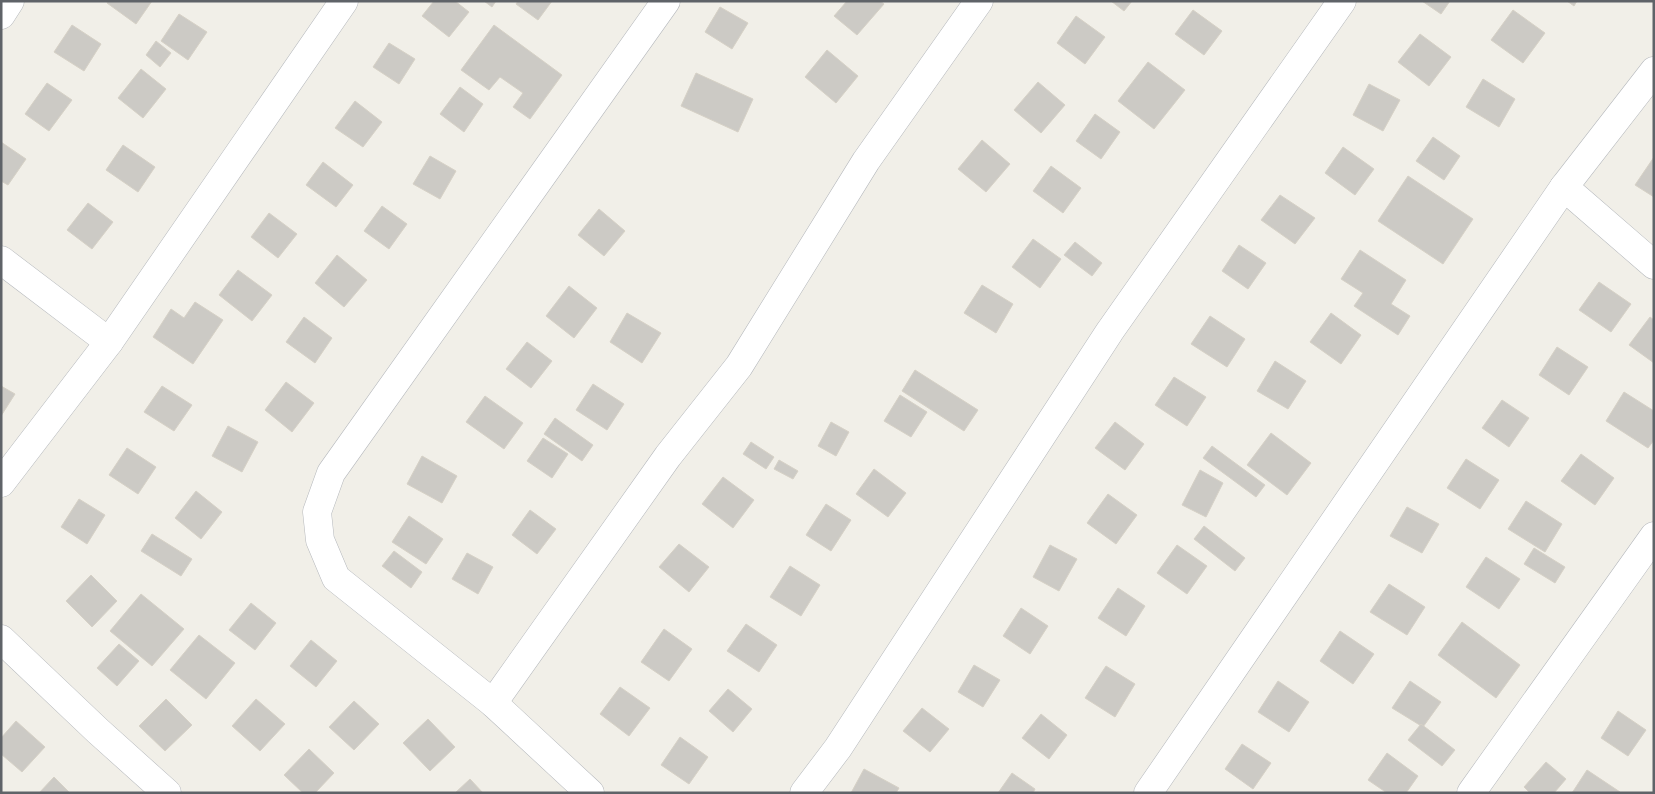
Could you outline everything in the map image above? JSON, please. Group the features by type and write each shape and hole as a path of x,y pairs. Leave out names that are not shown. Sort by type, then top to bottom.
{"street":[{"path":"1,15 10,1"},
{"path":"1,483 109,342 344,1"},
{"path":"590,793 493,703 336,578 320,540 317,512 331,473 666,1"},
{"path":"493,703 668,456 739,366 866,161 979,1"},
{"path":"804,793 838,748 1110,331 1342,1"},
{"path":"1148,793 1564,187 1654,72"},
{"path":"1564,187 1654,265"},
{"path":"1,260 109,342"},
{"path":"1471,793 1654,536"},
{"path":"1,639 167,793"}],"building":[{"path":"108,1 152,1 136,24 107,3"},
{"path":"434,1 455,1 469,12 449,37 422,16"},
{"path":"484,1 496,1 492,7"},
{"path":"518,1 552,1 538,20 516,4"},
{"path":"847,1 880,1 884,4 857,35 834,16"},
{"path":"1111,1 1132,1 1124,11"},
{"path":"1422,1 1450,1 1441,14"},
{"path":"1567,1 1577,1 1574,6"},
{"path":"720,7 748,23 732,49 705,32"},
{"path":"1193,10 1222,31 1204,55 1175,34"},
{"path":"1513,10 1545,33 1523,63 1491,40"},
{"path":"179,14 207,32 188,60 161,41"},
{"path":"1076,16 1105,37 1085,64 1057,43"},
{"path":"72,25 101,44 84,71 54,52"},
{"path":"494,25 562,75 530,119 513,107 523,93 500,77 489,90 461,70"},
{"path":"1420,34 1451,57 1429,86 1398,62"},
{"path":"156,41 171,53 160,67 146,55"},
{"path":"389,43 415,59 399,84 373,67"},
{"path":"827,50 858,76 836,103 805,77"},
{"path":"1148,62 1185,90 1154,129 1118,101"},
{"path":"141,69 166,89 143,118 118,98"},
{"path":"696,73 753,99 738,132 681,106"},
{"path":"1483,79 1515,99 1499,127 1466,107"},
{"path":"1038,82 1065,105 1041,133 1014,110"},
{"path":"47,83 72,100 49,131 25,114"},
{"path":"1369,84 1400,100 1383,131 1353,115"},
{"path":"460,87 483,104 464,132 440,114"},
{"path":"355,101 382,122 363,147 335,128"},
{"path":"1095,114 1120,132 1101,159 1076,141"},
{"path":"1433,137 1460,156 1444,180 1416,161"},
{"path":"982,140 1010,164 986,192 958,169"},
{"path":"1,142 26,159 8,185 1,181"},
{"path":"123,145 155,167 138,192 106,170"},
{"path":"1343,147 1374,169 1355,195 1325,173"},
{"path":"430,156 456,171 440,199 413,184"},
{"path":"1654,157 1654,197 1635,185"},
{"path":"323,162 353,185 336,207 306,185"},
{"path":"1051,166 1081,188 1063,213 1033,191"},
{"path":"1408,176 1473,219 1443,264 1378,221"},
{"path":"1280,195 1315,218 1295,244 1261,220"},
{"path":"88,203 113,222 92,249 67,230"},
{"path":"382,206 407,224 389,249 364,231"},
{"path":"599,209 625,231 604,256 578,235"},
{"path":"269,213 297,234 278,258 251,237"},
{"path":"1033,239 1061,259 1040,288 1012,267"},
{"path":"1075,242 1102,263 1092,276 1064,255"},
{"path":"1239,245 1266,263 1248,289 1222,271"},
{"path":"1360,250 1406,280 1391,304 1410,316 1398,335 1354,306 1363,293 1341,279"},
{"path":"337,255 367,280 344,307 315,283"},
{"path":"238,270 272,295 252,321 219,295"},
{"path":"1599,282 1631,304 1611,332 1579,310"},
{"path":"982,285 1013,304 996,333 964,313"},
{"path":"569,286 597,308 574,338 546,316"},
{"path":"195,302 223,320 193,364 153,337 171,309 184,318"},
{"path":"627,313 661,333 642,363 610,342"},
{"path":"1331,313 1361,335 1341,364 1310,342"},
{"path":"1210,316 1245,339 1227,367 1191,344"},
{"path":"304,317 332,338 315,363 286,342"},
{"path":"1650,317 1654,320 1654,363 1629,345"},
{"path":"527,342 552,361 531,388 506,369"},
{"path":"1557,347 1588,367 1569,395 1539,375"},
{"path":"1275,361 1306,381 1288,409 1257,391"},
{"path":"915,370 978,410 964,431 902,391"},
{"path":"1174,377 1206,397 1187,426 1155,405"},
{"path":"286,382 314,403 292,432 265,410"},
{"path":"593,384 624,404 607,430 576,410"},
{"path":"1,386 15,394 1,416"},
{"path":"162,386 192,405 174,431 144,412"},
{"path":"1624,392 1654,411 1654,440 1648,448 1606,421"},
{"path":"900,395 927,412 911,437 884,421"},
{"path":"485,396 523,423 504,449 466,422"},
{"path":"1502,400 1529,418 1509,447 1482,428"},
{"path":"555,418 593,445 582,461 544,434"},
{"path":"831,422 849,432 836,456 818,446"},
{"path":"1115,422 1144,444 1125,470 1095,448"},
{"path":"228,426 258,442 242,472 212,456"},
{"path":"1271,433 1311,463 1287,495 1247,465"},
{"path":"543,438 568,454 552,478 527,461"},
{"path":"751,442 774,457 766,469 743,454"},
{"path":"1212,446 1265,485 1256,497 1203,458"},
{"path":"127,448 156,467 138,494 109,475"},
{"path":"1581,454 1614,478 1595,505 1561,481"},
{"path":"422,456 457,476 442,503 407,484"},
{"path":"1466,459 1499,480 1480,509 1447,488"},
{"path":"779,460 798,471 793,479 774,469"},
{"path":"874,469 906,493 888,517 856,494"},
{"path":"1200,470 1223,483 1206,517 1182,505"},
{"path":"723,477 754,500 733,528 702,504"},
{"path":"196,491 222,512 201,539 175,518"},
{"path":"1108,494 1137,515 1116,544 1087,523"},
{"path":"79,499 105,515 87,544 61,527"},
{"path":"1526,501 1562,524 1545,552 1508,529"},
{"path":"826,504 851,520 831,551 806,535"},
{"path":"1407,507 1439,524 1422,553 1390,536"},
{"path":"530,510 556,529 537,554 512,535"},
{"path":"409,516 443,539 426,564 392,542"},
{"path":"1204,526 1245,558 1235,571 1194,539"},
{"path":"152,534 192,559 181,576 141,551"},
{"path":"679,544 709,567 689,592 659,567"},
{"path":"1050,545 1077,559 1059,591 1033,577"},
{"path":"1177,545 1207,566 1187,594 1157,573"},
{"path":"1534,548 1565,567 1555,583 1524,564"},
{"path":"394,551 422,572 411,588 382,566"},
{"path":"467,553 493,567 478,594 452,579"},
{"path":"1486,557 1520,579 1499,609 1466,587"},
{"path":"790,566 820,585 801,616 770,597"},
{"path":"91,575 117,601 92,627 66,601"},
{"path":"1389,584 1425,607 1407,635 1370,612"},
{"path":"1118,588 1145,606 1126,636 1098,618"},
{"path":"141,594 184,629 152,666 110,631"},
{"path":"251,603 276,623 255,650 229,630"},
{"path":"1021,608 1048,626 1030,654 1003,636"},
{"path":"1462,622 1520,665 1496,698 1438,655"},
{"path":"746,624 777,645 759,672 727,651"},
{"path":"664,629 692,649 669,681 641,662"},
{"path":"1340,631 1374,654 1353,684 1320,661"},
{"path":"199,635 235,663 206,699 170,670"},
{"path":"311,640 337,661 316,687 290,666"},
{"path":"119,644 139,661 117,686 97,668"},
{"path":"974,665 1000,680 983,707 958,692"},
{"path":"1106,666 1135,684 1115,717 1085,698"},
{"path":"1278,681 1309,702 1289,732 1258,712"},
{"path":"1410,681 1441,702 1423,727 1392,708"},
{"path":"620,687 650,708 629,736 600,714"},
{"path":"728,689 752,709 733,732 709,711"},
{"path":"166,699 192,725 165,751 139,726"},
{"path":"256,699 285,724 260,751 232,726"},
{"path":"354,701 379,724 354,750 329,727"},
{"path":"922,708 949,729 930,752 903,731"},
{"path":"1618,711 1646,730 1628,756 1601,738"},
{"path":"1041,714 1067,735 1049,759 1022,738"},
{"path":"428,719 455,747 430,771 403,743"},
{"path":"16,721 45,747 22,772 1,754 1,738"},
{"path":"1421,724 1455,750 1442,766 1408,740"},
{"path":"680,737 708,757 689,784 661,765"},
{"path":"1242,744 1271,763 1253,789 1225,769"},
{"path":"309,749 334,773 315,793 303,793 284,775"},
{"path":"1387,753 1418,776 1406,793 1387,793 1368,780"},
{"path":"1546,762 1566,779 1554,793 1530,793 1524,787"},
{"path":"864,769 899,788 896,793 851,793"},
{"path":"1587,770 1620,792 1620,793 1572,793"},
{"path":"1012,773 1035,789 1033,793 998,793"},
{"path":"54,777 70,793 39,793"},
{"path":"470,779 483,793 455,793"}]}
